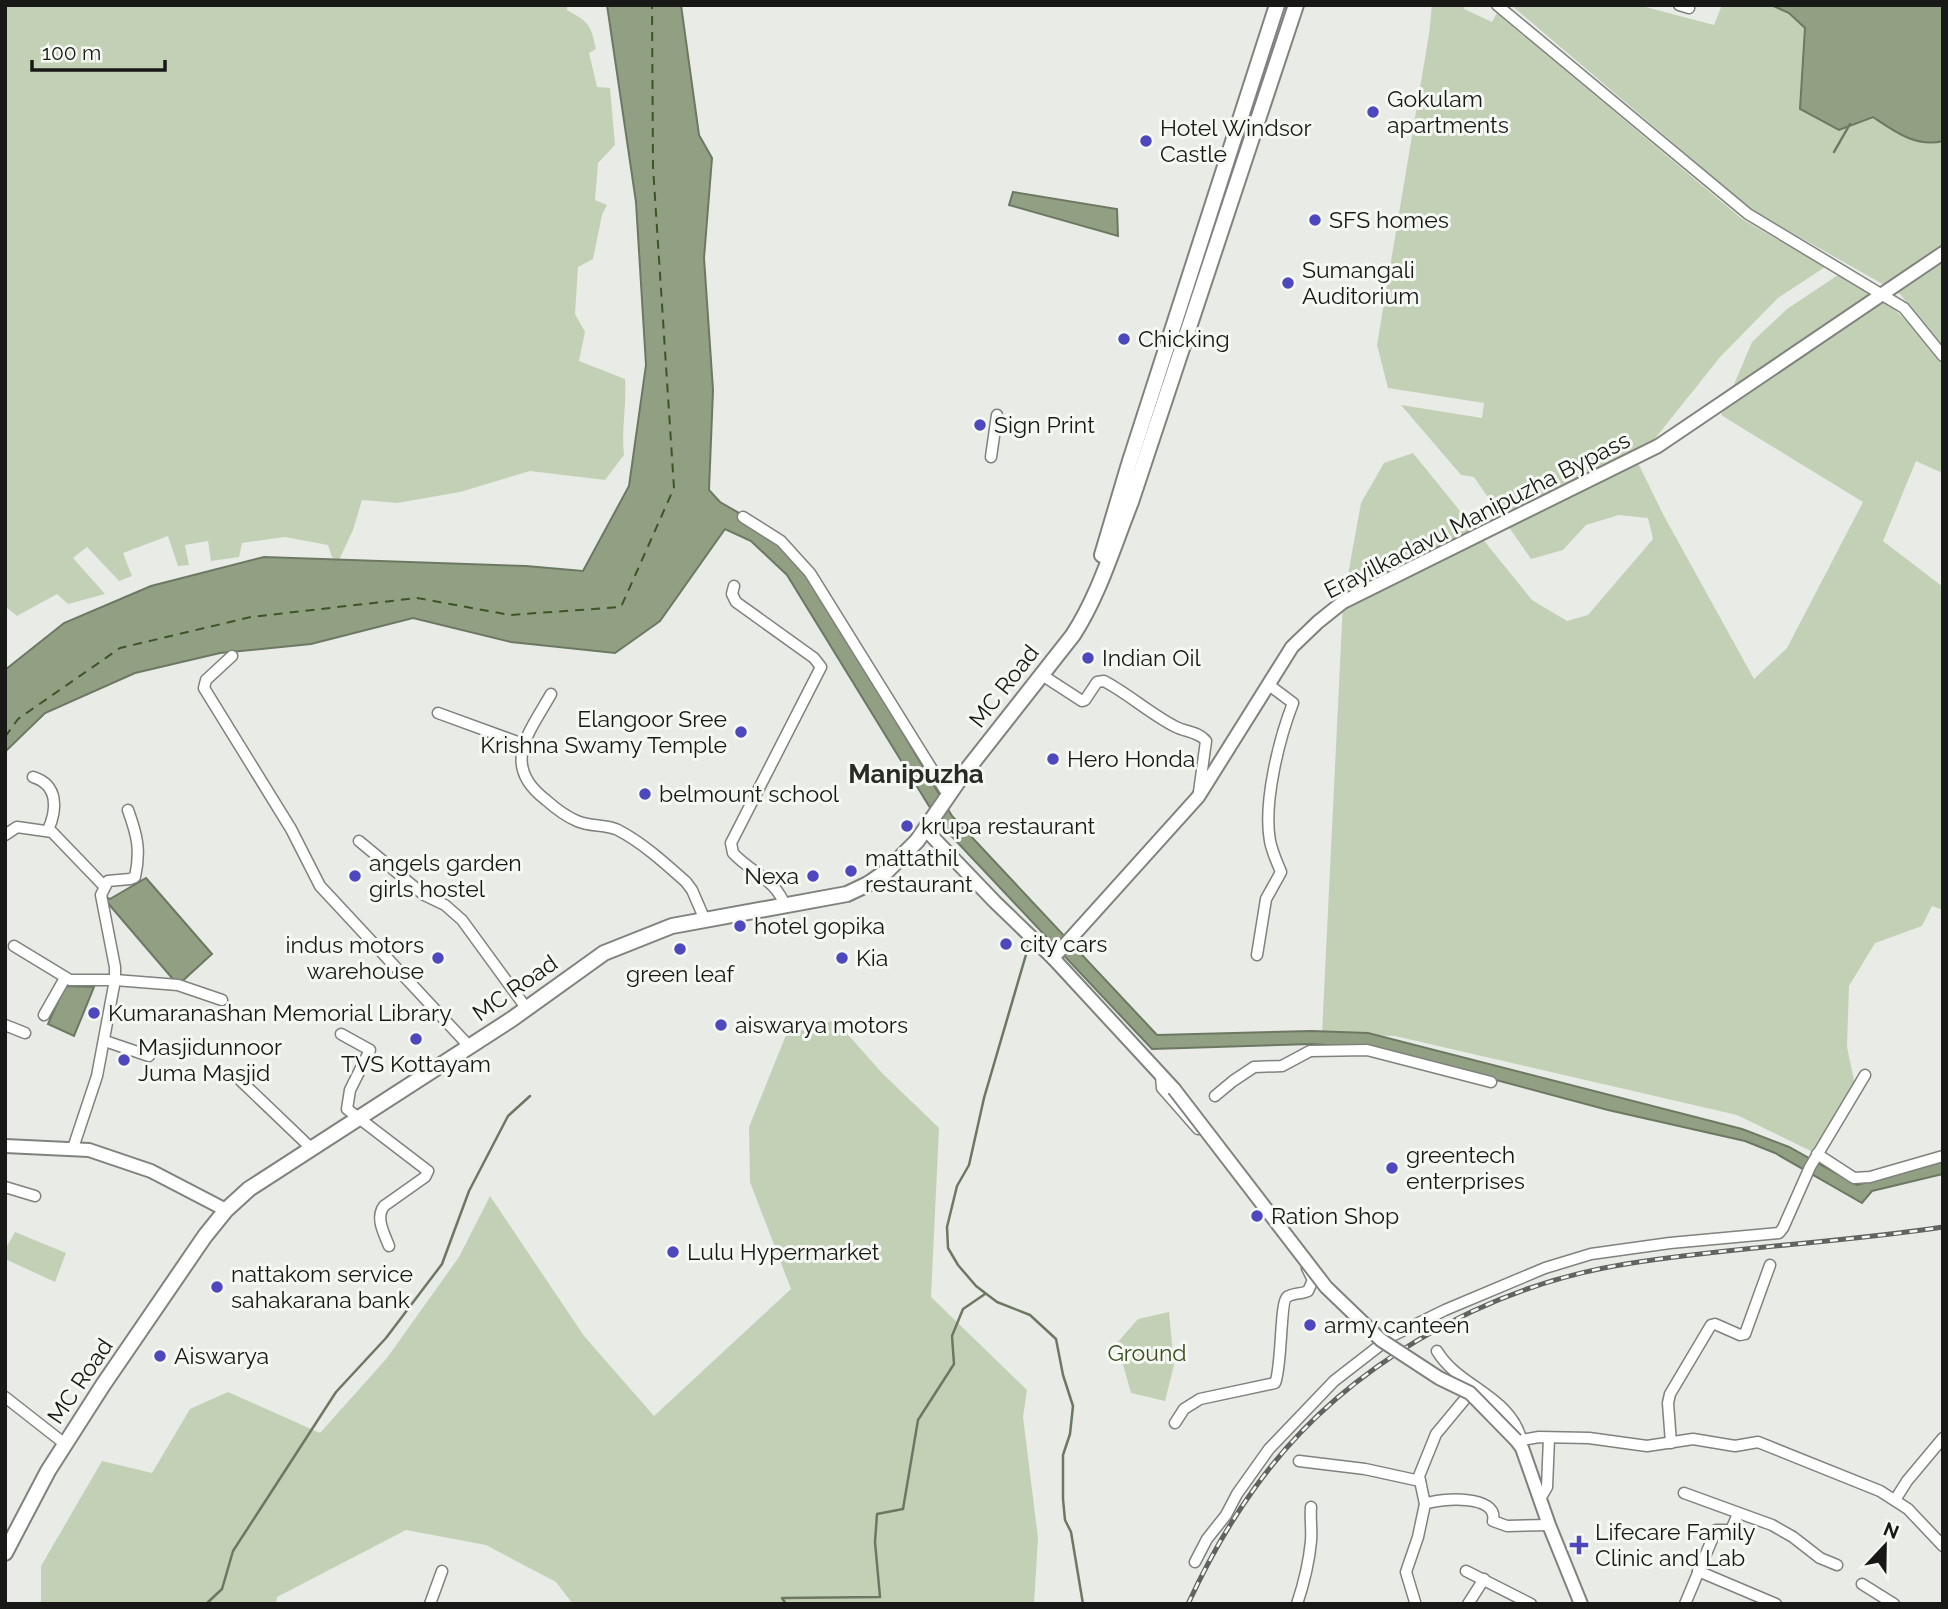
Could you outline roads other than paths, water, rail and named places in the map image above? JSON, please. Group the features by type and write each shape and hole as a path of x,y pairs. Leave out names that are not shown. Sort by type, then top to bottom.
{"highway":[{"name":"MC Road","path":"1091,601 1113,514 1277,5"},
{"name":"MC Road","path":"5,1553 21,1519 65,1444 205,1236 226,1210 265,1177 527,1009 604,953 663,929 836,897 868,884 900,859 926,829 944,801 1073,635 1091,601 1131,502 1296,5"},
{"path":"1229,149 1248,154"}],"main road":[{"name":"Erayilkadavu Manipuzha Bypass","path":"1053,958 1198,797 1292,648 1343,602 1658,446 1943,253"},
{"path":"926,829 1053,958 1174,1089 1326,1287 1381,1340 1439,1378 1470,1393 1520,1443 1581,1604"},
{"path":"5,1146 73,1148 123,1160 151,1171 226,1210"}],"street":[{"path":"1497,5 1748,214 1904,308 1943,356"},
{"path":"991,457 997,415"},
{"path":"743,517 781,541 810,573 944,801"},
{"path":"733,586 732,594 736,602 814,659 821,667 731,843 733,853 782,894 785,906"},
{"path":"232,656 208,677 204,688 291,829 320,886 469,1046"},
{"path":"1042,676 1082,701 1097,682 1104,681 1164,721 1205,738 1198,797"},
{"path":"1257,955 1266,899 1282,872 1270,844 1268,828 1273,771 1283,728 1293,703 1269,685"},
{"path":"551,694 523,744 522,766 524,778 530,788 573,820 615,828 635,841 686,882 705,920"},
{"path":"438,713 523,744"},
{"path":"33,777 47,784 54,798 55,810 48,830"},
{"path":"73,1148 95,1084 115,980 115,967 101,895 108,881 135,877 138,837 128,810"},
{"path":"5,835 17,827 48,830 104,886"},
{"path":"359,841 424,895 445,905 462,920 527,1009"},
{"path":"14,946 65,978 178,985 222,1000"},
{"path":"44,1015 65,978"},
{"path":"5,1025 25,1033"},
{"path":"341,1034 370,1050 349,1090 347,1109 428,1171 425,1177 380,1211 379,1218 388,1245"},
{"path":"104,1041 149,1056"},
{"path":"1214,1096 1254,1068 1282,1066 1310,1051 1367,1050 1491,1082"},
{"path":"1195,1563 1207,1539 1225,1517 1237,1494 1269,1449 1334,1381 1392,1336 1445,1310 1545,1268 1591,1254 1670,1243 1779,1233 1810,1167 1865,1075"},
{"path":"1161,1076 1162,1088 1214,1149 1311,1273 1313,1280 1305,1293 1289,1295 1285,1300 1275,1383 1200,1399 1189,1405 1175,1423"},
{"path":"241,1081 311,1148"},
{"path":"1817,1155 1854,1178 1870,1177 1943,1156"},
{"path":"5,1187 35,1196"},
{"path":"1671,1443 1668,1403 1670,1394 1711,1325 1715,1324 1740,1335 1745,1334 1770,1265"},
{"path":"1437,1351 1452,1371 1496,1401 1514,1423 1520,1443 1549,1438 1589,1438 1638,1446 1693,1439 1735,1446 1758,1442 1871,1486 1908,1509 1943,1546"},
{"path":"1416,1603 1406,1572 1418,1537 1424,1504 1419,1476 1436,1434 1470,1393"},
{"path":"5,1397 65,1444"},
{"path":"1540,1499 1547,1487 1549,1438"},
{"path":"1895,1500 1907,1481 1943,1438"},
{"path":"1299,1461 1365,1469 1420,1481"},
{"path":"1684,1493 1782,1529 1819,1558 1837,1565"},
{"path":"1424,1504 1437,1499 1481,1502 1491,1508 1493,1521 1507,1526 1549,1525"},
{"path":"1297,1604 1308,1564 1311,1507"},
{"path":"1685,1604 1716,1530 1731,1530 1738,1514"},
{"path":"1466,1570 1531,1604"},
{"path":"430,1604 442,1571"},
{"path":"1698,1571 1776,1604"},
{"path":"1468,1604 1484,1579"},
{"path":"1862,1584 1894,1604"}],"waterway":[{"path":"1834,152 1850,124"},
{"path":"1030,941 984,1098 969,1165 957,1186 947,1227 948,1248 976,1286 997,1302 1030,1315 1056,1339 1073,1406 1070,1434 1063,1455 1063,1499 1083,1604"},
{"path":"206,1604 222,1589 233,1551 336,1392 386,1338 442,1264 469,1191 508,1116 530,1096"},
{"path":"786,1604 782,1598 880,1597 875,1542 877,1514 903,1509 918,1420 954,1364 952,1336 963,1309 985,1294"}],"railway":[{"path":"1188,1604 1235,1516 1288,1446 1328,1406 1371,1371 1418,1340 1467,1314 1519,1292 1572,1275 1626,1264 1943,1227"}],"place":[{"name":"Gokulam apartments","path":"1373,112"},
{"name":"Hotel Windsor Castle","path":"1146,141"},
{"name":"SFS homes","path":"1315,220"},
{"name":"Sumangali Auditorium","path":"1288,283"},
{"name":"Chicking","path":"1124,339"},
{"name":"Sign Print","path":"980,425"},
{"name":"Indian Oil","path":"1088,658"},
{"name":"Elangoor Sree Krishna Swamy Temple","path":"741,732"},
{"name":"Hero Honda","path":"1053,759"},
{"name":"belmount school","path":"645,794"},
{"name":"krupa restaurant","path":"907,826"},
{"name":"mattathil restaurant","path":"851,871"},
{"name":"angels garden girls hostel","path":"355,876"},
{"name":"Nexa","path":"813,876"},
{"name":"hotel gopika","path":"740,926"},
{"name":"city cars","path":"1006,944"},
{"name":"green leaf","path":"680,949"},
{"name":"indus motors warehouse","path":"438,958"},
{"name":"Kia","path":"842,958"},
{"name":"Kumaranashan Memorial Library","path":"94,1013"},
{"name":"aiswarya motors","path":"721,1025"},
{"name":"TVS Kottayam","path":"416,1039"},
{"name":"Masjidunnoor Juma Masjid","path":"124,1060"},
{"name":"greentech enterprises","path":"1392,1168"},
{"name":"Ration Shop","path":"1257,1216"},
{"name":"Lulu Hypermarket","path":"673,1252"},
{"name":"nattakom service sahakarana bank","path":"217,1287"},
{"name":"army canteen","path":"1310,1325"},
{"name":"Aiswarya","path":"160,1356"},
{"name":"Lifecare Family Clinic and Lab","path":"1579,1545"}],"district":[{"name":"Manipuzha","path":"916,774"}],"park label":[{"name":"Ground","path":"1147,1353"}]}
